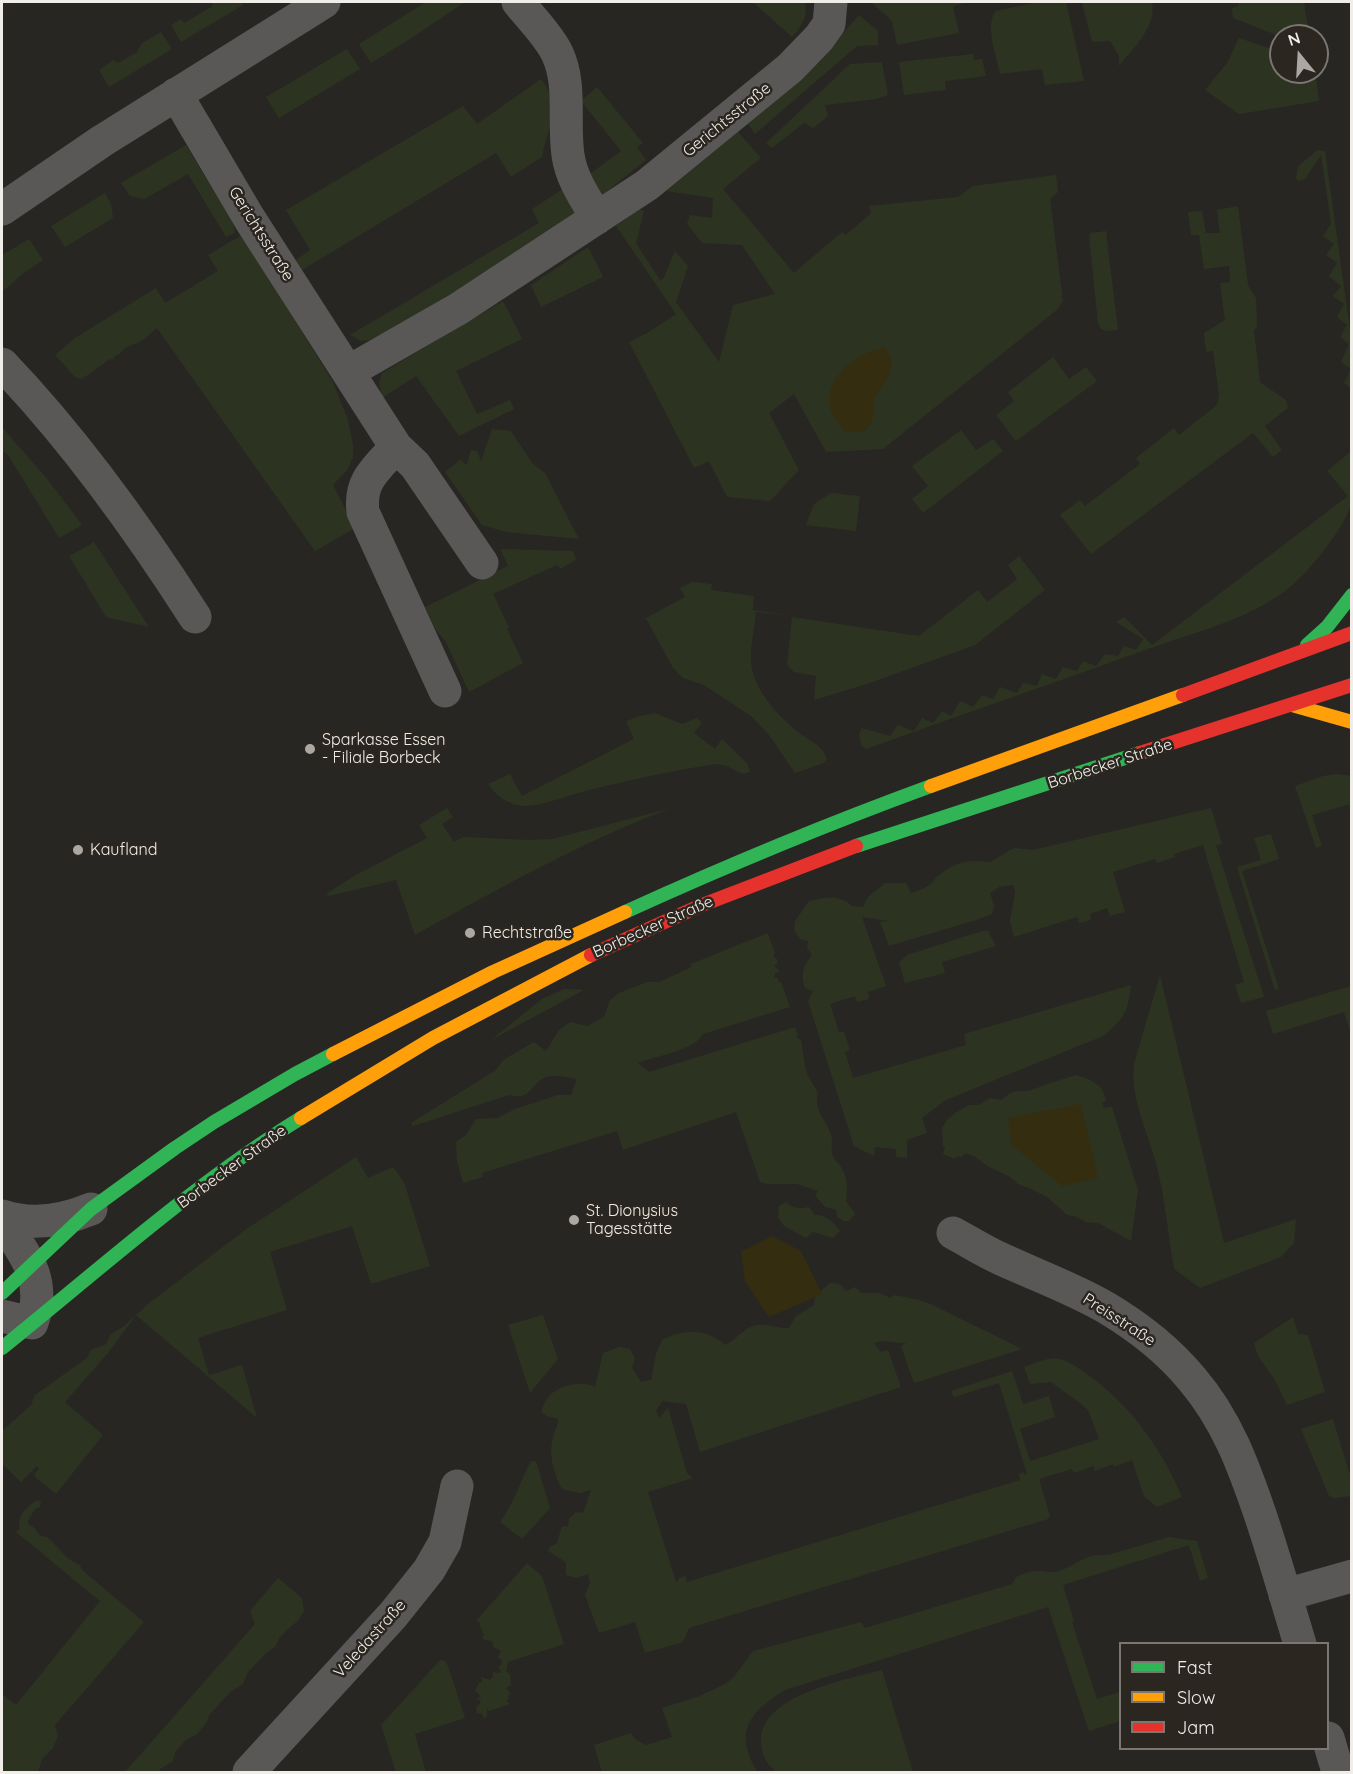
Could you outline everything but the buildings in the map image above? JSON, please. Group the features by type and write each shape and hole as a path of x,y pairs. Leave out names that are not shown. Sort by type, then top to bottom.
{"street":[{"path":"2,209 102,141 324,2"},
{"path":"518,2 557,52 564,84 568,158 580,192 597,218"},
{"name":"Gerichtsstraße","path":"348,372 459,309 647,185 790,68 819,38 829,24 831,2"},
{"name":"Gerichtsstraße","path":"176,94 249,218 396,447 415,465 482,563"},
{"path":"2,364 67,438 140,534 195,617"},
{"path":"396,447 372,473 364,487 363,513 445,691"},
{"path":"1291,655 1327,627 1352,595"},
{"name":"Borbecker Straße","path":"2,1293 92,1209 175,1148 295,1074 493,972 649,899 833,822 1352,633"},
{"name":"Borbecker Straße","path":"2,1348 17,1320 277,1133 433,1038 569,965 702,905 817,860 913,826 1352,685"},
{"path":"1292,705 1352,722"},
{"name":"Borbecker Straße","path":"2,1218 54,1221 70,1218 92,1209"},
{"path":"2,1218 32,1264 36,1281 37,1292 17,1320"},
{"name":"Preisstraße","path":"953,1233 997,1257 1043,1276 1102,1306 1142,1332 1185,1371 1202,1391 1221,1419 1238,1452 1299,1642"},
{"name":"Veledastraße","path":"249,1773 393,1615 429,1570 445,1542 457,1486"},
{"path":"1285,1595 1352,1576"},
{"path":"1329,1742 1338,1773"}],"green space":[{"path":"212,2 241,2 243,5 181,42 171,25 181,19 184,23 213,6"},
{"path":"426,2 465,2 371,63 359,44"},
{"path":"753,2 805,2 805,17 792,37"},
{"path":"871,2 968,2 953,6 959,33 897,45 892,21"},
{"path":"1039,2 1066,2 1084,81 1045,85 1042,69 1000,74 991,33 991,24 996,11"},
{"path":"1082,2 1152,2 1151,20 1143,37 1119,66 1119,56 1110,41 1092,42"},
{"path":"1238,2 1304,2 1307,24 1269,24 1269,32 1233,18 1232,8 1239,6"},
{"path":"859,15 878,31 878,45 857,46 755,134 748,124 827,51"},
{"path":"161,32 172,49 109,87 99,70 113,60 118,63 137,52 141,44"},
{"path":"1239,38 1269,48 1269,84 1317,84 1319,101 1239,114 1205,90 1227,63"},
{"path":"347,49 360,69 279,118 266,97"},
{"path":"973,54 974,60 982,59 986,76 945,81 946,90 904,95 899,62"},
{"path":"882,62 888,95 876,99 825,105 828,116 813,128 804,123 772,148 766,143 850,64"},
{"path":"541,79 551,98 552,107 542,157 511,177 496,153 302,270 296,260 310,250 286,210 463,106 477,124"},
{"path":"597,87 643,143 637,147 646,160 601,196 587,176 621,151 581,101"},
{"path":"738,132 761,158 723,189 794,273 842,232 846,235 871,213 869,206 958,197 973,186 1056,175 1058,192 1050,199 1063,301 1058,309 883,449 826,452 794,394 769,413 799,470 770,501 727,497 709,461 694,468 629,342 676,314 616,226 639,209 644,211 636,243 660,280 663,279 675,251 688,266 676,302 719,362 733,305 775,294 742,245 702,243 687,224 690,215 712,218 713,198 666,191"},
{"path":"186,145 232,221 235,233 226,237 188,174 144,199 130,196 121,183"},
{"path":"1318,150 1325,151 1351,337 1351,369 1341,362 1349,344 1340,337 1347,325 1337,317 1344,304 1333,296 1341,286 1329,276 1337,263 1326,255 1334,244 1323,236 1331,224 1321,155 1305,179 1298,181 1296,178 1298,166"},
{"path":"563,189 575,213 378,339 361,341 350,335 539,223 532,209"},
{"path":"105,193 111,204 113,218 65,247 51,226"},
{"path":"1238,206 1248,285 1256,298 1257,326 1254,331 1260,382 1286,400 1288,408 1265,426 1282,450 1273,457 1253,433 1091,554 1060,515 1080,500 1085,506 1140,464 1136,458 1174,428 1179,435 1217,405 1219,394 1213,351 1206,352 1204,333 1225,320 1220,283 1230,282 1229,266 1204,269 1199,235 1191,235 1188,212 1202,211 1206,233 1220,233 1217,210"},
{"path":"1106,231 1118,330 1107,331 1101,329 1098,323 1089,236 1091,233"},
{"path":"242,235 333,382 348,420 353,457 348,469 333,485 355,528 315,551 157,328 143,340 126,347 113,360 110,359 82,379 75,377 55,355 75,338 156,288 165,303 218,271 208,255"},
{"path":"29,239 43,260 2,292 2,255"},
{"path":"588,247 603,277 541,307 531,285"},
{"path":"503,301 522,339 456,371 477,414 510,400 514,409 459,436 416,376 382,398 379,383 382,373"},
{"path":"1053,357 1069,379 1086,367 1097,381 1016,441 996,415 1014,401 1008,392"},
{"path":"1351,369 1351,389 1344,383"},
{"path":"2,427 48,480 82,525 59,538 8,455 2,451"},
{"path":"492,429 511,431 532,463 545,473 579,539 506,532 482,525 445,472 461,459 467,464 471,450 477,451 481,461"},
{"path":"961,430 976,450 993,439 1003,451 923,513 912,499 928,486 912,466"},
{"path":"1351,451 1352,501 1345,520 1322,553 1299,579 1266,603 1228,622 866,749 861,745 859,734 862,728 890,736 898,725 914,731 922,718 933,723 942,711 951,716 960,701 973,707 982,695 993,699 1000,687 1017,693 1023,683 1037,686 1042,674 1056,679 1063,667 1077,671 1083,661 1096,666 1105,654 1118,656 1124,646 1136,650 1143,639 1116,622 1124,617 1152,645 1348,496 1327,471"},
{"path":"831,493 860,496 856,531 806,525 814,504"},
{"path":"94,542 149,627 106,617 69,556"},
{"path":"500,549 573,551 576,560 560,569 557,565 493,594 523,663 469,692 446,642 436,630 425,607 508,566"},
{"path":"1019,556 1045,590 975,645 870,683 814,700 816,676 794,672 787,665 792,617 919,636 978,590 987,602 1017,579 1008,565"},
{"path":"692,582 712,584 711,590 754,596 753,610 793,616 756,612 751,648 752,670 762,692 777,713 821,748 827,759 824,763 795,773 769,735 751,716 704,685 683,678 673,668 646,618 685,597 680,588"},
{"path":"655,713 682,724 697,718 702,723 694,733 715,749 722,739 747,763 750,772 743,774 727,766 716,764 637,779 526,806 504,800 488,784 510,774 522,796 634,739 626,721"},
{"path":"1338,774 1351,776 1351,804 1312,815 1322,846 1316,848 1295,786 1323,776"},
{"path":"447,808 453,817 442,824 454,842 463,837 552,839 672,808 573,851 415,935 396,880 329,896 326,894 354,876 427,838 419,825"},
{"path":"1211,808 1222,844 1216,845 1264,997 1241,1003 1235,985 1244,982 1203,845 1174,854 1175,857 1157,863 1155,859 1113,872 1125,912 1110,916 1107,908 1090,914 1091,920 1079,923 1077,917 1014,937 1010,921 1015,892 1013,885 999,887 990,893 994,906 992,914 889,946 880,922 889,921 862,917 886,986 868,992 869,999 857,1002 855,996 830,1004 839,1032 844,1032 850,1050 845,1052 853,1078 966,1045 964,1034 1131,985 1124,1014 1116,1025 1103,1036 946,1100 922,1118 927,1133 907,1140 907,1158 896,1157 896,1149 875,1147 874,1156 854,1146 808,1001 813,991 805,988 803,983 803,971 812,955 807,948 808,941 800,939 794,930 795,921 809,901 837,898 852,906 863,907 867,898 885,883 906,883 911,893 927,886 957,864 969,861 990,862 1014,848 1033,850"},
{"path":"1271,834 1279,859 1242,871 1279,989 1275,990 1237,867 1261,860 1254,838"},
{"path":"988,931 996,946 942,962 945,973 905,983 899,963 907,955"},
{"path":"768,934 775,953 773,956 777,959 777,964 774,965 780,972 775,973 774,978 778,978 778,982 781,982 790,1007 703,1034 692,1045 638,1063 649,1072 795,1027 798,1036 796,1037 801,1040 808,1076 818,1093 817,1105 831,1135 832,1154 846,1178 846,1201 855,1214 849,1221 837,1217 836,1210 825,1207 815,1195 818,1191 797,1184 760,1182 736,1112 623,1150 617,1131 482,1173 483,1177 463,1183 457,1161 456,1142 466,1135 476,1119 497,1118 515,1109 558,1095 571,1095 577,1079 559,1076 546,1077 521,1096 509,1095 413,1126 411,1123 496,1070 503,1060 534,1042 546,1051 559,1030 570,1022 587,1026 604,1017 610,1000 619,993 647,982 660,982 691,967 691,964"},
{"path":"1160,975 1224,1243 1296,1219 1294,1243 1281,1257 1200,1288 1174,1269 1159,1176 1134,1089 1134,1064"},
{"path":"1351,986 1351,1034 1344,1012 1273,1034 1266,1011"},
{"path":"564,989 584,990 491,1040 542,999"},
{"path":"1076,1075 1100,1087 1105,1095 1106,1101 1102,1102 1104,1108 1112,1107 1138,1190 1131,1241 1098,1223 1086,1222 1067,1215 1047,1197 1018,1184 974,1156 965,1153 954,1159 943,1154 945,1148 942,1128 955,1113 970,1105 979,1105 990,1098 1002,1100 1012,1093 1030,1091"},
{"path":"356,1157 368,1178 393,1167 404,1182 430,1266 371,1284 352,1226 270,1252 287,1310 198,1338 209,1375 242,1365 257,1418 136,1315 245,1230"},
{"path":"786,1202 797,1208 809,1207 815,1215 823,1216 840,1231 833,1238 813,1232 806,1238 784,1226 778,1217 779,1206"},
{"path":"830,1283 840,1284 846,1291 855,1287 861,1293 880,1293 890,1298 895,1295 919,1300 1022,1349 914,1383 901,1346 906,1343 886,1341 874,1343 881,1352 888,1350 901,1387 700,1452 686,1404 662,1401 656,1411 659,1418 668,1408 687,1473 693,1478 648,1492 676,1582 685,1576 687,1582 1020,1480 1019,1474 1024,1472 1024,1475 1027,1474 999,1383 954,1397 951,1391 1012,1371 1023,1404 1049,1396 1055,1417 1020,1429 1030,1461 1099,1439 1088,1410 1080,1403 1051,1382 1030,1384 1024,1367 1056,1358 1072,1364 1100,1384 1129,1412 1154,1444 1182,1497 1157,1507 1144,1496 1132,1460 1095,1471 1093,1466 1074,1473 1072,1469 1039,1479 1050,1516 1048,1519 689,1628 683,1642 645,1653 635,1622 599,1633 585,1595 590,1583 588,1574 576,1578 566,1575 566,1562 548,1551 557,1543 562,1526 568,1527 569,1518 576,1512 583,1513 591,1490 580,1493 562,1489 559,1483 554,1471 551,1451 558,1419 541,1412 547,1398 555,1391 572,1385 584,1384 595,1387 603,1353 619,1347 630,1349 635,1358 632,1368 641,1382 651,1380 656,1354 662,1340 670,1336 686,1332 703,1333 718,1339 725,1345 754,1326 789,1328 796,1316 814,1305 815,1296"},
{"path":"136,1315 108,1353 65,1402 103,1435 56,1494 35,1477 39,1469 37,1466 21,1482 2,1464 2,1431 31,1405 35,1395 87,1358 91,1350 106,1344 110,1335"},
{"path":"543,1315 558,1359 530,1393 508,1325"},
{"path":"1293,1317 1298,1334 1308,1335 1325,1392 1287,1405 1275,1380 1258,1356 1254,1343"},
{"path":"1333,1419 1351,1475 1351,1496 1334,1498 1329,1496 1301,1429"},
{"path":"531,1461 536,1461 550,1508 522,1539 500,1522"},
{"path":"37,1500 41,1502 40,1507 35,1509 28,1521 29,1525 40,1535 48,1538 144,1622 55,1725 58,1736 53,1748 42,1759 38,1772 2,1772 2,1694 16,1705 100,1601 16,1532 20,1528 20,1519 24,1512"},
{"path":"1169,1537 1197,1541 1208,1578 1200,1581 1189,1545 1063,1585 1074,1621 1072,1622 1097,1699 1119,1692 1119,1721 1089,1731 1048,1607 785,1690 762,1707 748,1724 746,1745 757,1772 602,1772 594,1745 631,1733 635,1739 646,1745 672,1737 662,1708 700,1696 725,1684 733,1678 753,1651 861,1622 865,1628 1012,1584 1016,1577 1027,1572 1054,1572 1092,1556 1108,1555"},
{"path":"527,1563 542,1576 564,1644 508,1662 506,1671 510,1674 511,1685 506,1688 511,1693 506,1701 510,1704 489,1711 487,1709 487,1717 484,1718 481,1713 477,1714 476,1707 481,1700 477,1700 480,1696 475,1690 482,1682 481,1677 490,1680 493,1672 500,1673 498,1667 502,1661 498,1657 501,1651 494,1648 492,1641 482,1639 484,1635 480,1623 476,1621"},
{"path":"278,1578 302,1598 304,1611 298,1621 248,1672 243,1684 230,1692 209,1715 207,1722 197,1734 186,1740 176,1751 172,1762 159,1772 125,1772 255,1624 250,1611"},
{"path":"440,1660 445,1661 448,1666 465,1718 415,1734 426,1772 396,1772 381,1725"},
{"path":"882,1670 913,1772 776,1772 769,1765 763,1754 761,1741 765,1725 775,1712 808,1692"}],"sand":[{"path":"885,348 892,363 891,369 875,399 871,422 862,431 844,431 830,407 832,386 845,367 854,360 864,354"},
{"path":"1081,1104 1098,1178 1062,1186 1012,1145 1008,1118"},
{"path":"772,1236 801,1251 822,1294 769,1317 745,1281 741,1252"}],"traffic: fast":[{"path":"1307,645 1327,627 1352,595"},
{"path":"856,846 1140,753"},
{"path":"625,912 777,846 931,786"},
{"path":"2,1293 91,1209 175,1148 214,1122 333,1054"},
{"path":"2,1348 185,1199 223,1170 301,1118"}],"traffic: slow":[{"path":"931,786 1183,695"},
{"path":"1292,705 1352,722"},
{"path":"333,1054 493,972 625,912"},
{"path":"301,1118 433,1038 591,955"}],"traffic: jam":[{"path":"1183,695 1352,633"},
{"path":"1140,753 1352,685"},
{"path":"591,955 702,905 856,846"}],"place":[{"name":"Sparkasse Essen - Filiale Borbeck","path":"310,749"},
{"name":"Kaufland","path":"78,850"},
{"name":"Rechtstraße","path":"470,933"},
{"name":"St. Dionysius Tagesstätte","path":"574,1220"}]}
